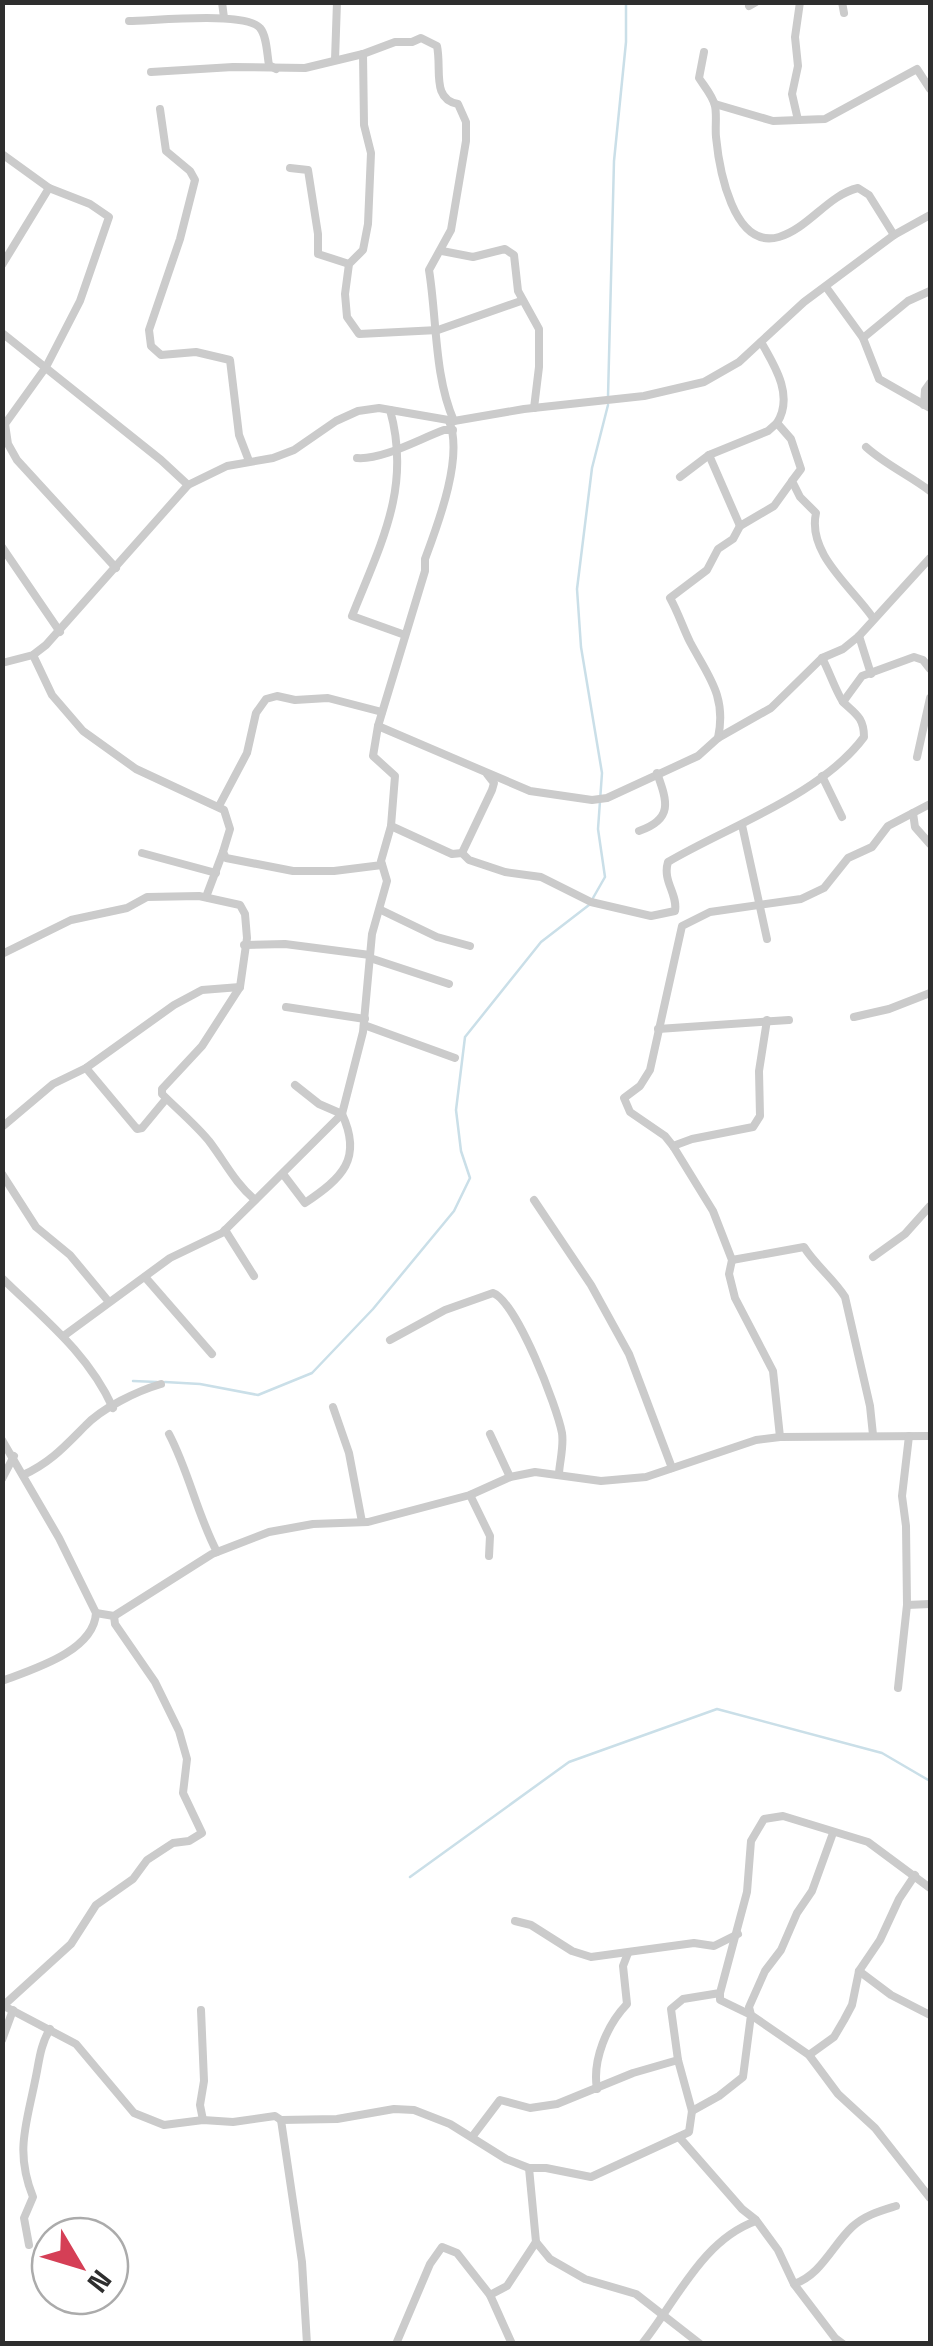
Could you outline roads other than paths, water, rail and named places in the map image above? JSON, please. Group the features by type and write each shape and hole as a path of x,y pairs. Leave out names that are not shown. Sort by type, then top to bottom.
{"street":[{"path":"222,2 224,18"},
{"path":"335,60 337,2"},
{"path":"798,120 792,94 798,66 794,37 800,2"},
{"path":"842,2 844,13"},
{"path":"129,20 224,18 257,24 263,31 269,66 278,70"},
{"path":"150,72 322,66 395,42 421,38 438,46 440,95 446,102 458,104 466,122 451,230 429,270 452,424 453,460 378,726 373,756 395,776 391,826 382,865 387,880 372,934 364,1022 342,1114 353,1148 348,1163 326,1186 302,1202 282,1174"},
{"path":"704,52 699,78 715,104 724,184 744,228 758,237 780,236 808,222 847,191 858,188 869,195 894,235"},
{"path":"362,54 364,125 371,154 368,224 363,250 349,264 347,317 358,334 438,330 521,301"},
{"path":"715,104 758,118 825,119 917,70 930,89"},
{"path":"160,110 166,151 190,170 194,180 149,340 159,354 196,352 232,362 239,435 249,462"},
{"path":"2,154 48,188 108,214 110,221 80,301 46,367 4,427 16,460 116,568"},
{"path":"290,168 308,170 318,254 349,264"},
{"path":"2,264 48,188"},
{"path":"358,458 368,459 452,424 534,408 644,396 704,382 739,362 894,235 930,215"},
{"path":"442,251 473,257 504,250 514,255 521,301 539,329 540,368 534,408"},
{"path":"826,287 863,338 879,379 927,407"},
{"path":"863,338 908,301 930,291"},
{"path":"2,333 188,485"},
{"path":"680,477 709,455 768,430 783,414 781,377 761,342"},
{"path":"927,407 925,390 930,383"},
{"path":"430,418 446,402"},
{"path":"390,410 400,458 396,493 389,524 352,616 405,634"},
{"path":"2,663 34,655 60,632 188,485 227,466 294,450 358,411 390,410 452,424"},
{"path":"718,738 722,720 709,670 690,642 670,598 707,570 718,549 733,539 740,526 774,506 801,470 791,440 777,423"},
{"path":"866,447 888,466 905,472 930,491"},
{"path":"709,455 740,526"},
{"path":"792,481 800,497 816,513 813,535 872,618"},
{"path":"2,547 60,632"},
{"path":"378,726 530,792 592,800 607,798 698,756 718,738 771,708 822,658 843,649 858,636 930,558"},
{"path":"858,636 871,674"},
{"path":"34,655 52,695 83,730 136,769 219,806 230,829 206,898"},
{"path":"842,702 855,682 914,657 923,660 930,670"},
{"path":"391,826 452,854 462,852 482,865 541,877 591,902 651,916 675,910 677,902 665,872 668,862 715,835 742,825 759,812 796,797 850,754 864,737 864,724 856,709 842,702 822,658"},
{"path":"219,806 248,753 256,712 266,699 328,698 382,712"},
{"path":"918,758 930,698"},
{"path":"639,830 650,827 666,810 668,803 657,773"},
{"path":"462,852 494,784 486,774"},
{"path":"822,776 842,817"},
{"path":"780,1437 774,1371 734,1298 732,1260 713,1210 674,1146 625,1106 624,1098 648,1075 657,1049 658,1029 682,926 710,912 801,899 824,888 848,858 872,846 888,826 930,804"},
{"path":"913,814 914,827 930,844"},
{"path":"742,825 767,939"},
{"path":"223,852 233,862 293,871 334,872 382,865"},
{"path":"142,853 216,873"},
{"path":"2,954 71,920 127,908 147,898 206,898 240,905 245,914 240,986 202,1046 162,1090 220,1156 235,1182 255,1200"},
{"path":"381,910 437,937 470,946"},
{"path":"244,946 285,944 370,956 449,984"},
{"path":"2,1127 53,1084 86,1068 124,1038 202,990 240,986"},
{"path":"854,1016 930,994"},
{"path":"286,1007 364,1022 456,1058"},
{"path":"674,1146 692,1138 753,1127 760,1116 759,1072 767,1020"},
{"path":"658,1029 790,1020"},
{"path":"86,1068 137,1130 166,1099"},
{"path":"294,1085 319,1104 342,1114"},
{"path":"65,1335 170,1258 225,1230 342,1114"},
{"path":"2,1174 36,1226 70,1255 108,1302"},
{"path":"534,1200 591,1285 628,1354 672,1468"},
{"path":"873,1257 906,1234 930,1206"},
{"path":"225,1230 254,1276"},
{"path":"732,1260 804,1247 838,1285 845,1296 873,1435"},
{"path":"145,1277 212,1354"},
{"path":"2,1278 65,1335 84,1358 113,1408"},
{"path":"390,1340 445,1310 493,1294 501,1296 531,1348 561,1428 559,1473"},
{"path":"24,1474 40,1468 73,1442 85,1426 161,1384"},
{"path":"333,1407 349,1452 362,1522"},
{"path":"169,1434 185,1465 202,1523 217,1552"},
{"path":"490,1434 510,1476"},
{"path":"898,1688 906,1605 902,1496 909,1436"},
{"path":"96,1613 114,1616 217,1552 280,1530 362,1522 470,1495 510,1476 559,1473 621,1481 756,1440 930,1436"},
{"path":"2,1440 24,1474 96,1613 95,1626 77,1648 2,1681"},
{"path":"2,1478 14,1456"},
{"path":"470,1495 490,1536 489,1556"},
{"path":"906,1605 930,1604"},
{"path":"2,2040 6,2007 13,1994 70,1944 96,1905 134,1878 147,1860 174,1843 190,1841 202,1833 183,1793 187,1760 179,1731 156,1682 115,1624 114,1616"},
{"path":"930,1888 868,1842 783,1816 764,1819 751,1841 747,1892 720,1993 720,2000 751,2015 809,2055 838,2094 875,2128 930,2198"},
{"path":"692,2111 743,2076 749,2008 765,1971 781,1950 812,1890 833,1833"},
{"path":"809,2055 834,2037 852,2005 859,1971 915,1875"},
{"path":"515,1921 531,1925 572,1950 592,1957 694,1944 714,1946 738,1934"},
{"path":"598,2089 594,2071 613,2021 627,2004 623,1966 628,1952"},
{"path":"859,1971 892,1995 930,2015"},
{"path":"2,1985 13,1994"},
{"path":"6,2007 76,2044 134,2114 164,2125 275,2116 281,2120 337,2119 394,2109 414,2110 529,2168 591,2178 689,2132 692,2111 678,2060 671,2009 683,1999 720,1993"},
{"path":"202,2010 203,2120"},
{"path":"29,2245 24,2218 33,2198 22,2158 22,2140 42,2043 50,2028"},
{"path":"472,2137 500,2100 530,2108 557,2104 678,2060"},
{"path":"281,2120 302,2262 306,2344"},
{"path":"678,2137 756,2220 778,2250 794,2284 843,2344"},
{"path":"529,2168 536,2242 550,2259 586,2279 636,2294 700,2344"},
{"path":"794,2284 805,2280 824,2262 852,2228 877,2210 896,2206"},
{"path":"642,2344 709,2252 756,2220"},
{"path":"490,2295 506,2286 536,2242"},
{"path":"396,2344 430,2264 442,2248 458,2253 490,2295 512,2344"}],"waterway":[{"path":"608,397 614,161 626,42 626,2"},
{"path":"593,898 605,877 598,829 602,773 581,647 577,589 592,468 608,405"},
{"path":"165,1382 258,1395 312,1373 373,1309 454,1211 470,1178 461,1151 456,1110 465,1037 541,942 589,905"},
{"path":"133,1381 157,1382"},
{"path":"410,1877 569,1762 717,1709 882,1753 930,1781"}]}
